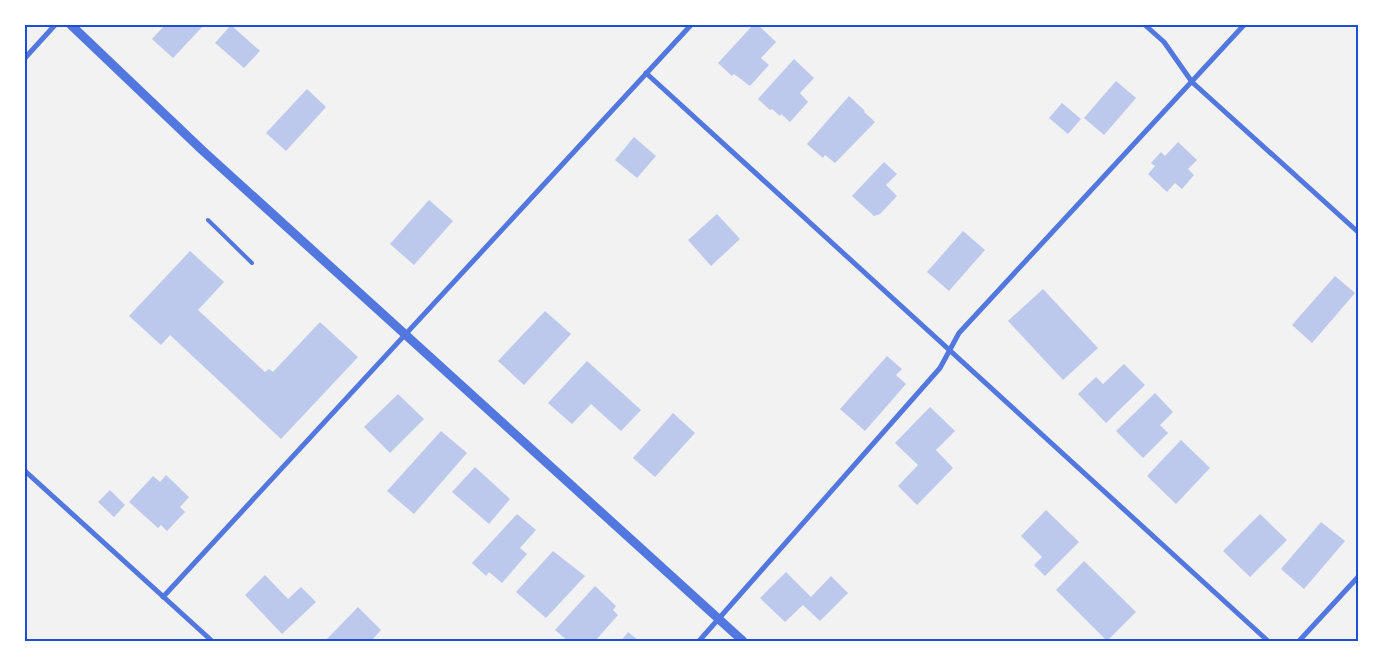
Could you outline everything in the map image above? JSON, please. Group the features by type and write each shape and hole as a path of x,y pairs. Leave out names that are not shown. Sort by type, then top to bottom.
{"street":[{"path":"25,58 55,25"},
{"path":"71,25 202,150 743,641"},
{"path":"163,597 691,25"},
{"path":"1144,25 1164,42 1192,82 1358,232"},
{"path":"699,641 940,368 959,333 1244,25"},
{"path":"646,73 1268,641"},
{"path":"25,471 212,641"},
{"path":"1299,641 1358,578"}],"lane":[{"path":"208,220 252,263"}],"building":[{"path":"165,25 204,25 173,58 152,39"},
{"path":"231,25 260,51 244,68 215,43"},
{"path":"753,25 758,25 776,42 761,58 769,65 750,86 734,74 732,76 718,63"},
{"path":"794,59 814,78 800,93 808,102 790,122 781,114 780,116 772,109 770,110 758,99"},
{"path":"1116,81 1136,98 1104,135 1084,118"},
{"path":"307,89 326,107 286,151 266,133"},
{"path":"849,96 875,122 835,163 825,155 823,158 807,144"},
{"path":"1062,103 1081,119 1068,134 1049,118"},
{"path":"634,137 656,156 637,178 615,160"},
{"path":"1178,142 1197,160 1188,169 1194,175 1182,189 1175,183 1167,192 1148,174 1155,166 1151,163 1161,152 1165,156"},
{"path":"884,162 897,174 886,185 897,196 880,214 874,216 852,196"},
{"path":"429,200 453,221 414,265 390,244"},
{"path":"717,214 740,239 711,266 688,240"},
{"path":"963,231 985,250 949,291 927,272"},
{"path":"190,251 224,282 198,310 265,372 269,369 273,372 320,322 358,357 281,439 170,335 161,345 129,316"},
{"path":"1335,276 1355,293 1312,343 1292,325"},
{"path":"1043,289 1098,348 1063,380 1008,321"},
{"path":"545,311 571,334 524,385 498,361"},
{"path":"887,356 902,369 896,375 906,384 865,431 840,409"},
{"path":"587,361 641,410 621,431 591,404 572,424 548,403"},
{"path":"1124,364 1145,385 1106,423 1078,394 1096,377 1103,384"},
{"path":"1155,393 1173,412 1160,425 1168,433 1143,458 1116,431"},
{"path":"398,394 424,419 390,453 364,427"},
{"path":"930,407 955,431 936,450 953,468 917,505 898,486 918,465 895,443"},
{"path":"673,413 695,433 655,477 633,458"},
{"path":"441,431 467,453 414,514 387,491"},
{"path":"1181,440 1210,468 1176,504 1147,476"},
{"path":"475,467 510,499 489,524 452,492"},
{"path":"166,475 189,497 180,507 185,512 167,531 161,525 158,528 129,502 153,476 160,482"},
{"path":"110,490 125,505 114,517 98,502"},
{"path":"1046,510 1079,542 1045,576 1034,565 1042,557 1021,536"},
{"path":"517,514 536,530 520,548 527,554 502,583 489,572 486,576 472,563"},
{"path":"1260,514 1287,540 1250,577 1223,551"},
{"path":"1321,522 1345,541 1304,589 1281,569"},
{"path":"553,551 585,576 546,618 516,592"},
{"path":"1084,561 1136,612 1107,641 1056,590"},
{"path":"786,572 811,597 831,576 848,593 820,621 803,605 785,622 760,598"},
{"path":"265,575 288,599 301,587 316,602 282,634 245,595"},
{"path":"595,586 616,606 613,610 618,615 595,641 568,641 555,630"},
{"path":"358,607 381,630 371,641 325,641"},
{"path":"628,632 639,641 621,641"}]}
